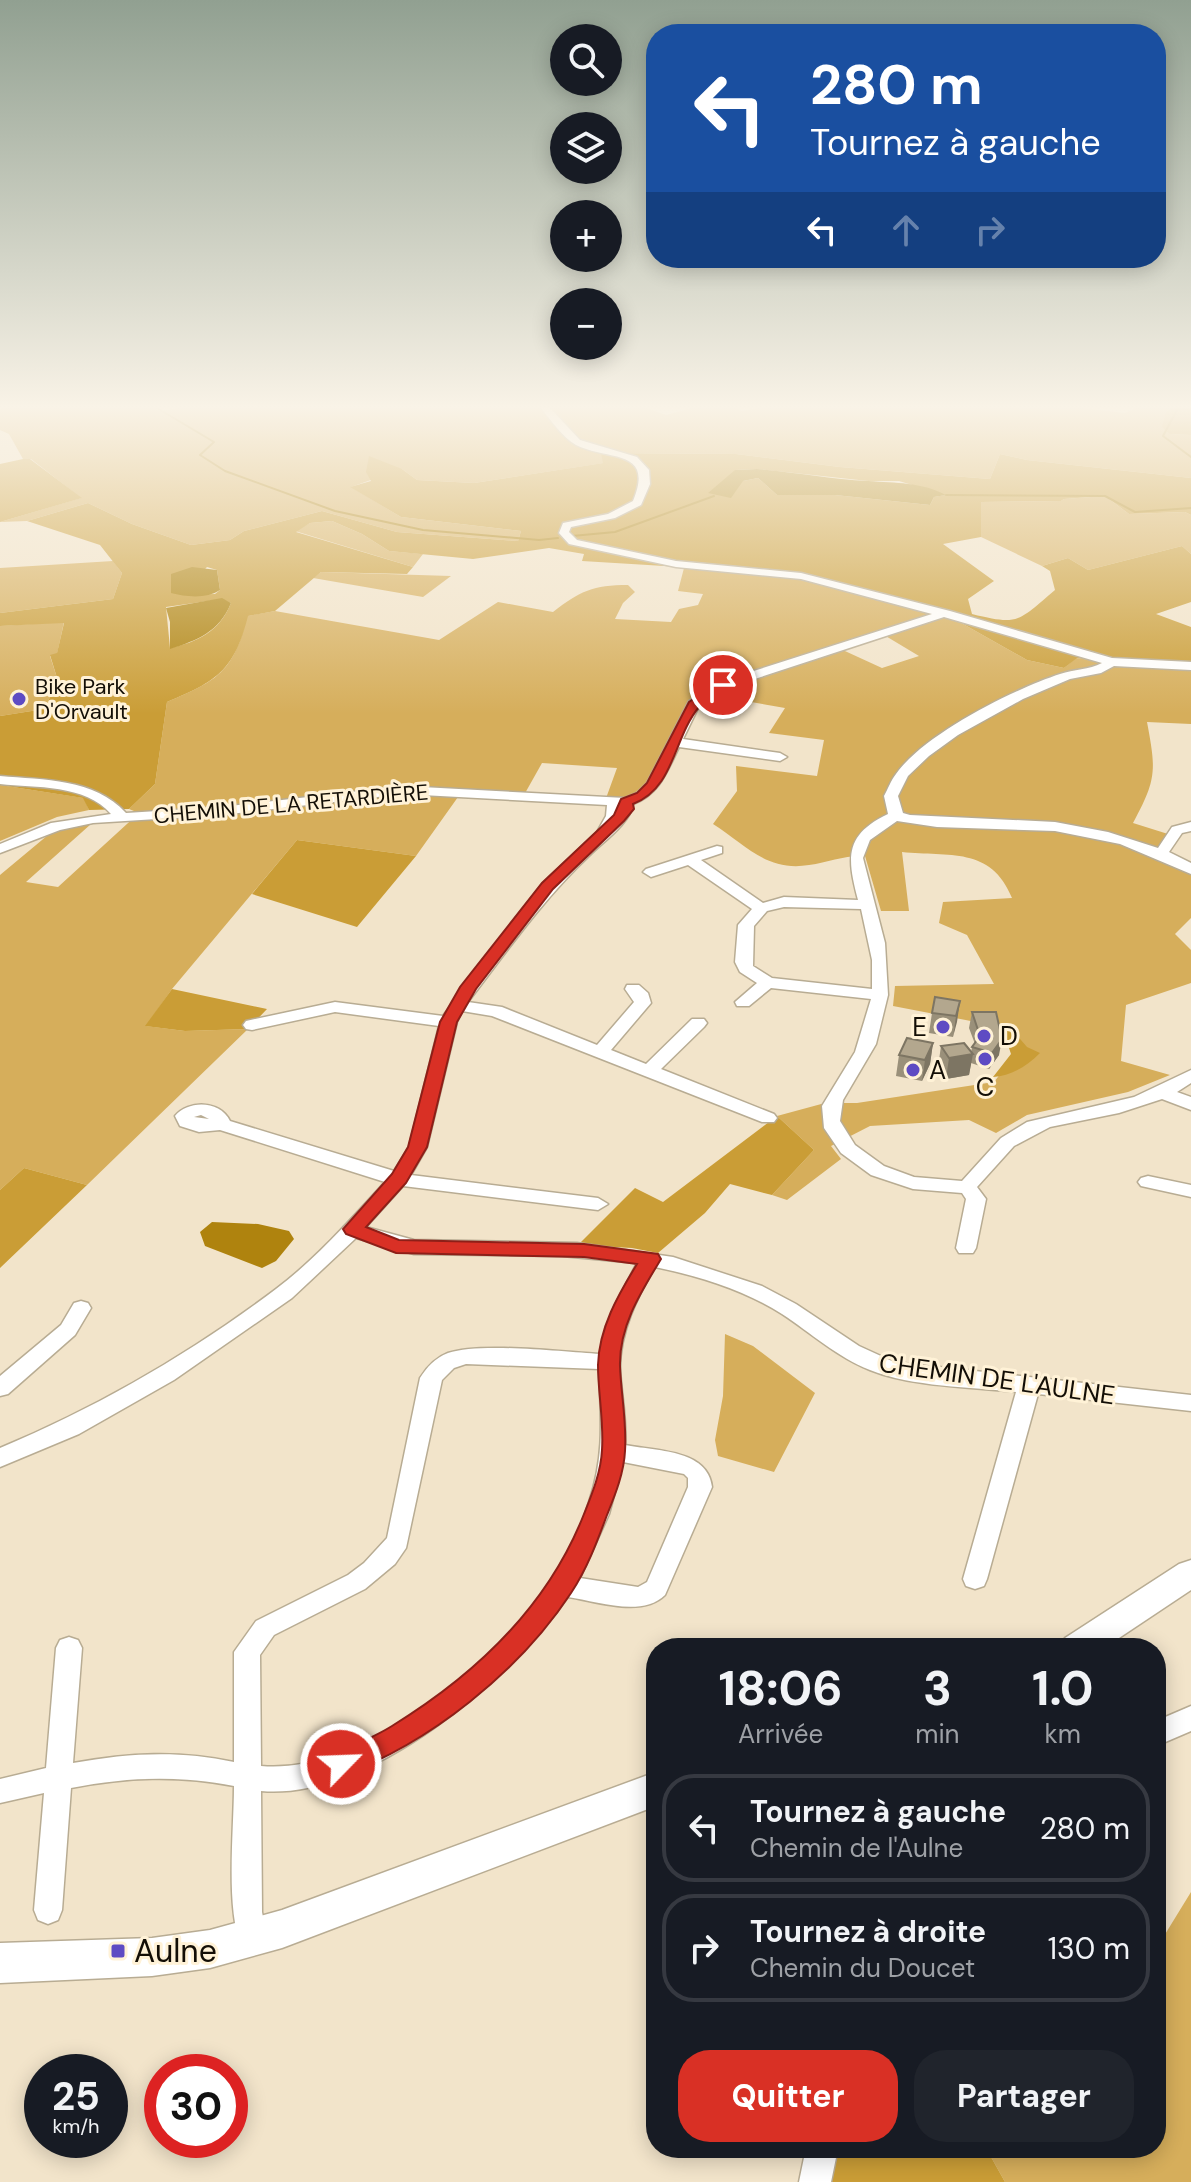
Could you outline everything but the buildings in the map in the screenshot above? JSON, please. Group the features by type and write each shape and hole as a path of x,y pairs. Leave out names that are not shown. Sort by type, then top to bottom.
{"main road":[{"path":"1092,1638 1191,1573"},
{"path":"0,1963 152,1957 210,1949 252,1938 646,1793"}],"street":[{"path":"623,510 611,516 567,525 564,533 573,542 676,564 801,576 946,613 1111,662 1191,666"},
{"path":"0,1458 71,1428 166,1374 285,1293 353,1229 399,1178 418,1147 453,1014 548,886 603,834 620,803 642,796 653,785 694,704 723,685 946,613"},
{"path":"896,816 891,808 890,796 894,784 917,759 942,741 994,709 1038,688 1067,676 1103,669 1111,662"},
{"path":"674,742 780,757"},
{"path":"0,780 78,790 111,803 122,817"},
{"name":"CHEMIN DE LA RETARDIÈRE","path":"0,849 56,826 122,817 221,811 417,790 620,803"},
{"path":"1191,869 1161,854 1120,840 1050,825 927,823 896,816 874,827 857,847 859,881 881,965 880,995 873,1026 860,1060 837,1095 829,1116 832,1128 852,1155 872,1169 928,1186 967,1187 1013,1137 1027,1129 1164,1093 1191,1075"},
{"path":"1161,854 1177,830 1191,826"},
{"path":"651,872 717,850"},
{"path":"690,859 761,908"},
{"path":"867,905 784,902 761,908 746,925 743,962 746,969 768,983 880,995"},
{"path":"743,1002 768,983"},
{"path":"599,1053 643,1003 642,997 633,989"},
{"path":"252,1025 335,1007 453,1014 496,1011 768,1118"},
{"path":"648,1072 698,1023"},
{"path":"1164,1093 1191,1104"},
{"path":"221,1124 399,1178 598,1204"},
{"path":"1148,1182 1191,1191"},
{"path":"966,1248 976,1199 967,1187"},
{"name":"CHEMIN DE L'AULNE","path":"353,1229 396,1247 568,1250 650,1259 708,1275 766,1297 871,1364 920,1375 1191,1403"},
{"path":"0,1791 58,1778 146,1766 179,1765 280,1779 322,1772 399,1736 450,1701 502,1658 562,1586 596,1516 614,1451 609,1362 616,1324 650,1259"},
{"path":"0,1388 68,1330 81,1308"},
{"path":"252,1938 248,1912 247,1652 265,1628 374,1572 389,1557 398,1541 431,1378 439,1367 451,1359 466,1356 609,1362"},
{"path":"975,1579 1029,1386"},
{"path":"562,1586 638,1597 649,1595 656,1588 700,1487 699,1475 691,1467 614,1451"},
{"path":"48,1910 69,1648"},
{"path":"1166,1729 1191,1718"},
{"path":"815,2182 820,2158"}],"shaded area":[{"path":"0,510 42,510 0,522"},
{"path":"41,510 65,510 27,521 0,522"},
{"path":"65,510 102,510 191,545 230,540 244,531 322,511 397,532 518,541 521,531 401,517 389,510 981,510 981,537 943,544 994,581 968,599 972,614 1000,620 1018,618 1055,590 1050,571 1042,566 1068,558 1088,570 1182,546 1191,554 1191,602 1156,614 1191,627 1191,670 1077,658 1064,668 1027,660 956,620 763,572 582,561 584,554 549,548 473,559 389,551 362,534 332,521 310,523 296,532 413,567 407,574 321,572 275,611 248,616 236,650 221,672 199,687 167,702 155,784 129,809 89,810 83,798 0,785 0,716 44,709 58,681 50,655 57,653 64,623 0,626 0,613 113,599 122,573 100,545 27,521","holes":["207,567 217,570 220,590 215,594 180,595","222,599 231,603 214,628 190,642 170,648 166,607"]},
{"path":"102,510 389,510 401,517 521,531 518,541 397,532 322,511 244,531 230,540 191,545"},
{"path":"981,510 1123,510 1129,514 1185,512 1191,515 1191,554 1182,546 1088,570 1068,558 1042,566 981,537"},
{"path":"1123,510 1191,510 1191,515 1185,512 1129,514"},
{"path":"332,521 362,534 389,551 423,554 413,567 295,531 310,523"},
{"path":"113,561 122,573 113,599 0,613 0,568"},
{"path":"192,567 217,570 220,590 196,596 171,593 171,574"},
{"path":"684,568 763,572 956,620 1027,660 1064,668 1076,658 1191,670 1191,724 1147,722 1152,774 1147,795 1133,823 1168,834 1160,845 1148,853 1191,875 1191,918 1175,934 1191,950 1191,983 1126,1005 1121,1061 1170,1075 1128,1092 1027,1115 996,1133 969,1120 870,1126 831,1146 841,1159 787,1200 772,1195 814,1150 777,1116 825,1103 857,1103 994,1082 1015,1055 1007,1028 893,1006 895,986 994,984 967,935 939,923 943,902 1012,898 1003,881 980,862 952,855 902,852 909,911 881,911 865,856 794,866 769,861 747,848 713,824 737,791 736,766 817,776 824,740 769,733 785,708 700,693 690,703 647,783 630,797 605,801 617,768 542,763 524,795 463,790 416,856 297,840 172,989 146,1026 185,1031 248,1029 87,1185 24,1168 0,1190 0,875 54,830 91,824 26,882 58,887 139,813 129,809 155,784 167,702 199,688 221,672 236,650 247,616 275,611 439,640 498,602 553,612 588,591 616,585 628,585 635,592 623,603 615,619 671,622 679,609 698,605 703,594 678,591","holes":["879,632 919,656 882,668 834,646"]},
{"path":"321,572 451,576 423,597 313,578"},
{"path":"222,598 231,603 214,628 170,649 170,622 166,608"},
{"path":"64,622 57,654 50,656 58,681 44,709 0,716 0,626"},
{"path":"0,785 84,798 89,810 57,817 0,841"},
{"path":"297,840 416,856 357,927 252,894"},
{"path":"172,989 267,1009 248,1029 185,1031 145,1026"},
{"path":"1009,1026 1027,1047 1040,1053 1018,1070 993,1077 1011,1054 1002,1027"},
{"path":"777,1116 814,1150 772,1195 730,1184 705,1213 658,1253 578,1245 635,1188 663,1202"},
{"path":"24,1168 87,1185 0,1268 0,1190"},
{"path":"212,1222 258,1224 289,1231 294,1239 276,1261 262,1268 205,1246 200,1232"},
{"path":"725,1334 753,1346 815,1393 774,1472 718,1456 715,1440 723,1396"},
{"path":"1191,1892 1191,2182 1005,2182 992,2158 1166,2158 1166,1933"},
{"path":"834,2158 992,2158 1005,2182 830,2182"}],"waterway":[{"path":"332,510 423,530 539,540 558,538"},
{"path":"572,536 615,532 676,510"},
{"path":"1131,510 1165,510"}],"place":[{"name":"Bike Park D'Orvault","path":"19,699"},
{"name":"E","path":"943,1027"},
{"name":"D","path":"984,1036"},
{"name":"C","path":"985,1059"},
{"name":"A","path":"913,1070"},
{"name":"Aulne","path":"118,1951"}],"route":[{"path":"341,1764 399,1736 450,1701 502,1658 562,1586 583,1548 607,1484 614,1451 609,1362 616,1324 650,1259 584,1250 396,1247 353,1229 380,1202 418,1147 448,1022 468,987 548,886 619,818 626,809 626,802 642,796 653,785 694,704 723,685"}]}
